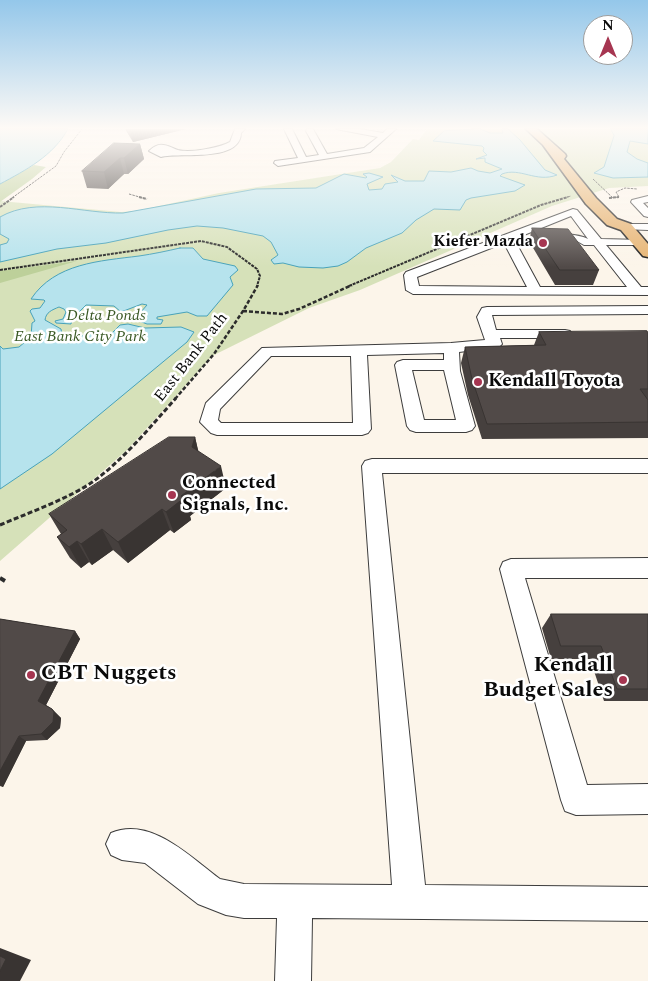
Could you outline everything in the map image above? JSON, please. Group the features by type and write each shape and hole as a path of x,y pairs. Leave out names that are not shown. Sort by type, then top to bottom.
{"main road":[{"path":"571,175 591,201 612,222 626,227 643,248"},
{"path":"584,175 590,180"},
{"path":"618,204 630,223 626,227"}],"lane":[{"path":"648,200 636,202 648,214"},
{"path":"573,212 643,291 413,290 410,275 573,212"},
{"path":"626,227 648,227"},
{"path":"528,228 534,238 580,238 584,242 643,248"},
{"path":"508,237 535,290"},
{"path":"450,356 466,426 416,426 403,365 450,356 494,344 484,317 487,311 648,310"},
{"path":"490,334 579,334"},
{"path":"359,351 362,429 217,429 209,422 212,407 267,352 359,351 450,356"},
{"path":"410,902 372,466 648,466"},
{"path":"648,568 511,569 576,800 648,799"},
{"path":"122,844 142,845 156,850 210,892 226,898 244,901 648,904"},
{"path":"293,981 295,902"}],"path":[{"path":"0,207 44,175"},
{"path":"618,204 619,196 616,192 619,189 644,189"},
{"path":"129,194 147,199"},
{"path":"243,311 272,314 299,309 381,271 533,208 573,196"},
{"name":"East Bank Path","path":"0,270 38,266 187,242 214,242 227,247 257,269 260,276 258,284 243,311 214,354 178,398 143,436 94,480 48,505 0,525"},
{"path":"0,578 5,582"}],"green space":[{"path":"16,175 37,175 0,202 0,184"},
{"name":"Delta Ponds","path":"336,175 648,175 648,186 609,188 552,206 360,290 309,308 212,356 127,450 0,561 0,201 121,212 136,211 219,193"},
{"path":"77,261 0,283 0,271"}],"water":[{"path":"0,175 17,175 0,184"},
{"path":"342,175 366,178 364,175 383,177 367,184 369,190 382,189 385,184 398,182 391,175 405,181 424,181 427,175 501,175 500,176 525,185 515,191 471,198 466,200 460,210 434,209 416,220 402,233 366,248 347,262 338,266 323,268 299,267 283,263 274,264 271,260 278,255 271,242 263,236 223,228 197,226 106,243 57,249 0,262 0,245 7,243 9,239 0,234 0,217 14,211 29,208 45,207 123,213 256,189 316,188"},
{"path":"529,175 557,175 549,177"},
{"path":"601,175 648,175 648,177 613,178"},
{"name":"East Bank City Park","path":"180,248 193,248 203,259 235,266 238,270 230,277 233,285 207,316 197,316 187,312 157,317 157,319 163,320 161,324 147,324 139,321 140,313 147,305 142,304 121,312 114,306 86,305 72,319 71,324 56,323 55,321 63,319 66,312 64,309 59,307 48,313 45,320 61,329 62,335 71,339 78,338 93,329 105,335 112,333 120,325 128,324 145,328 181,327 194,332 187,342 52,454 0,489 0,346 3,349 19,347 31,337 32,323 35,321 30,311 40,308 45,301 31,299 41,287 53,278 79,266"}],"building":[{"path":"532,228 568,229 599,270 560,270"},
{"path":"647,331 648,389 640,389 648,400 648,422 487,424 472,379 465,347 546,345 539,332"},
{"path":"169,437 195,437 192,447 221,466 181,496 184,498 166,512 162,509 118,542 102,529 81,544 77,541 69,547 57,537 67,530 49,514"},
{"name":"Kendall Budget Sales","path":"551,614 648,614 648,689 617,689 601,646 561,646"},
{"name":"CBT Nuggets","path":"0,619 75,631 38,701 52,709 54,712 53,722 41,734 19,736 0,771"},
{"path":"0,956 6,959 0,971"}],"place":[{"name":"Kiefer Mazda","path":"543,243"},
{"name":"Kendall Toyota","path":"478,382"},
{"name":"Connected Signals, Inc.","path":"172,495"},
{"name":"CBT Nuggets","path":"31,675"},
{"name":"Kendall Budget Sales","path":"623,680"}]}
